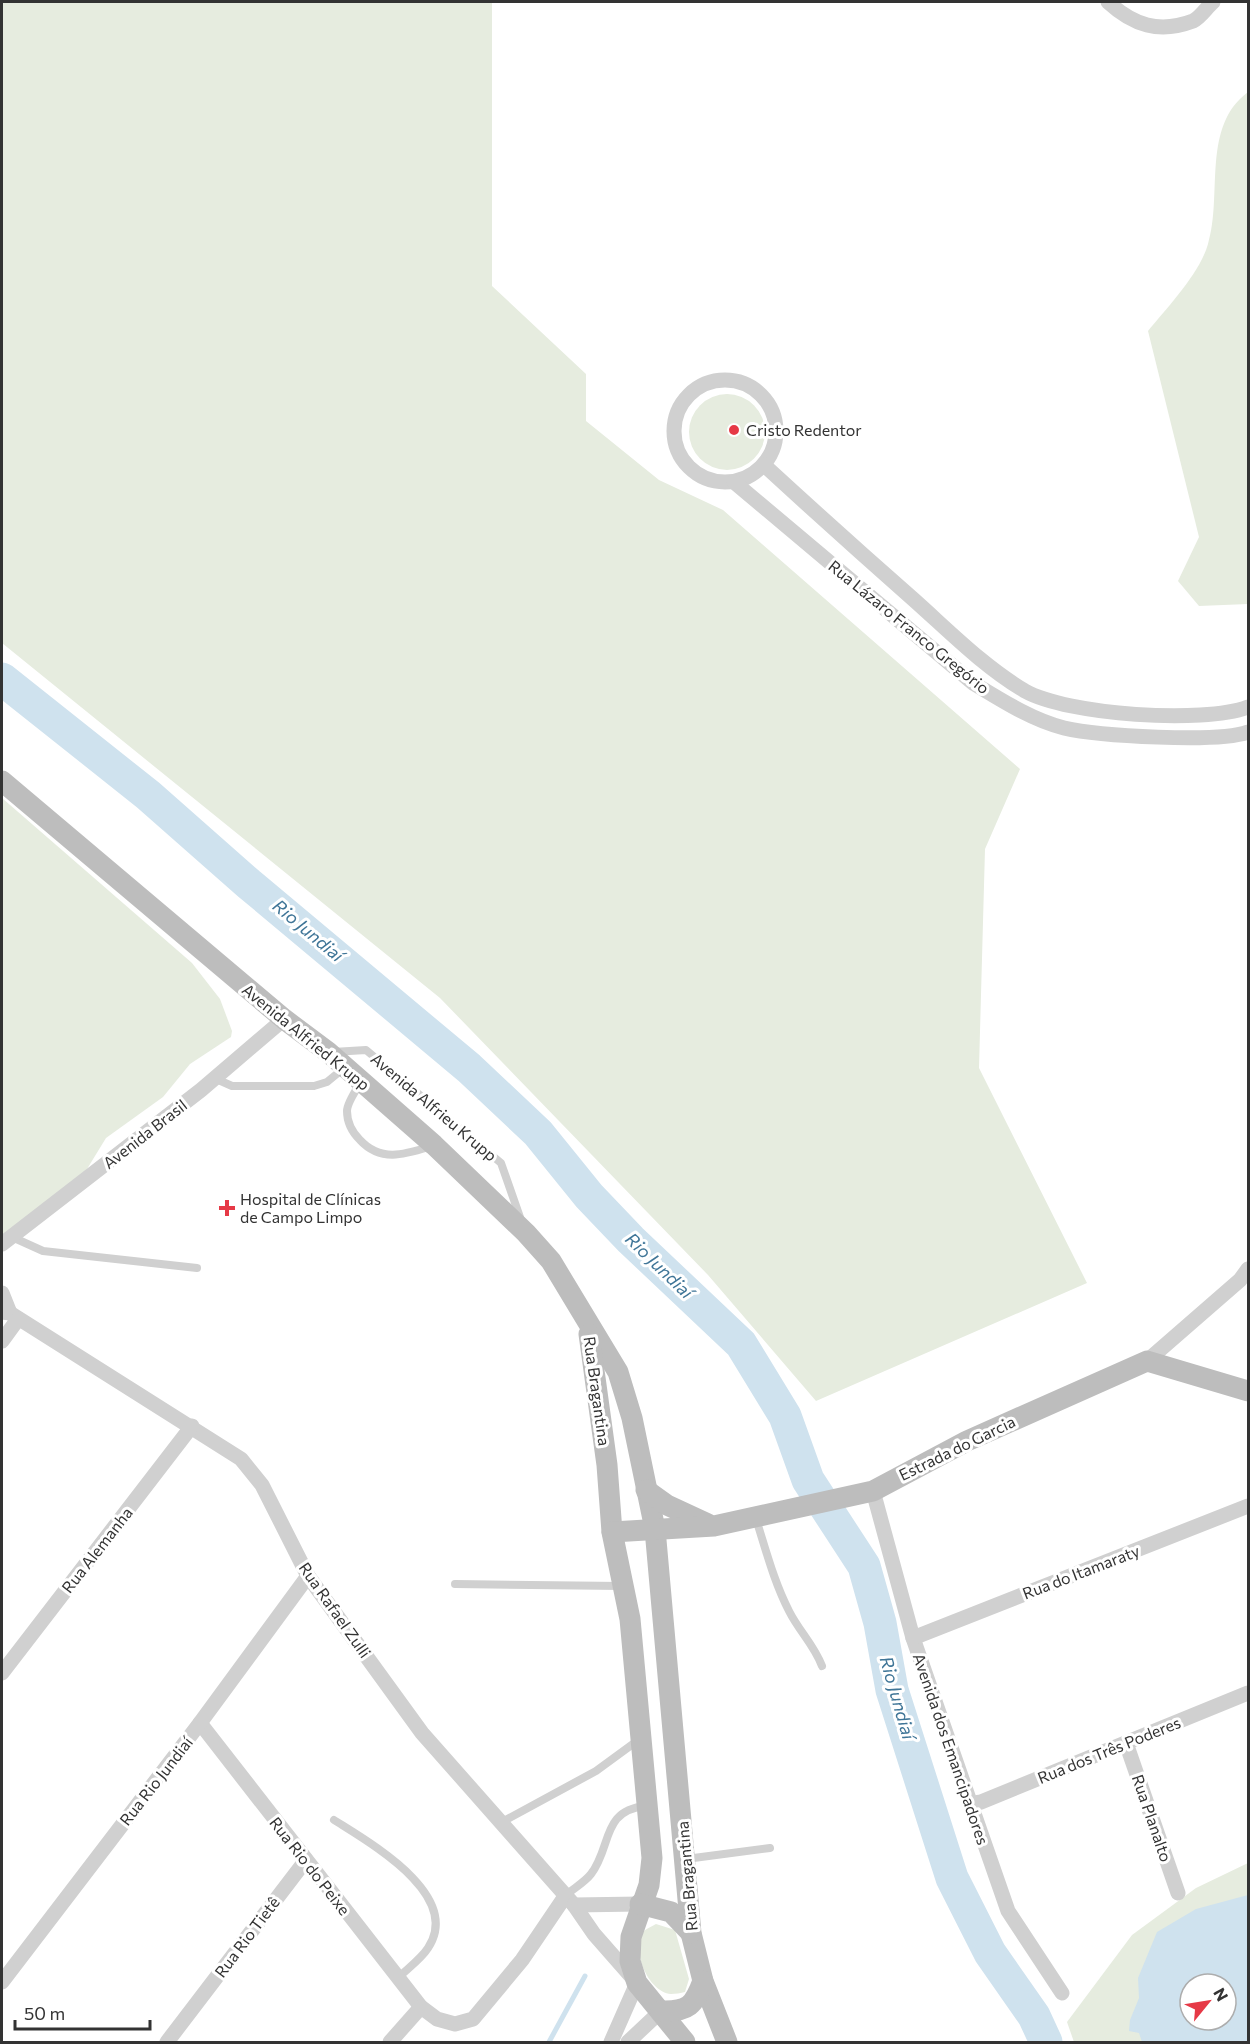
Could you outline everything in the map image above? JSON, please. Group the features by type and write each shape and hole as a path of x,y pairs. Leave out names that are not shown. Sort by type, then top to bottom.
{"main road":[{"name":"Avenida Alfried Krupp","path":"2,780 284,1019 328,1052 434,1145 551,1260 586,1317"},
{"name":"Rua Bragantina","path":"586,1317 618,1372 632,1418 655,1529 691,1933 703,1981 727,2043"},
{"name":"Rua Bragantina","path":"586,1317 607,1465 612,1532 630,1619 652,1858 649,1885 640,1904 628,1949 637,1983 685,2043"},
{"path":"1147,1361 1248,1391"},
{"name":"Estrada do Garcia","path":"612,1532 714,1526 873,1491 967,1440 1147,1361"},
{"path":"646,1490 688,1516 714,1526"},
{"path":"640,1904 671,1912 691,1933"},
{"path":"670,2026 682,2010 695,2002 703,1981"}],"street":[{"path":"1108,2 1121,14 1145,27 1195,20 1213,2"},
{"path":"715,380 731,380 746,384 770,405 775,420 776,436 772,452 764,465 750,476 734,482 718,482 703,478 689,468 680,456 674,441 674,425 678,409 687,396 699,386 715,380"},
{"name":"Rua Lázaro Franco Gregório","path":"764,465 983,663 1028,692 1065,703 1147,716 1209,716 1231,713 1248,707"},
{"name":"Rua Lázaro Franco Gregório","path":"734,482 973,683 1005,703 1064,728 1142,736 1219,737 1248,732"},
{"path":"1142,736 1147,716"},
{"name":"Avenida Brasil","path":"7,1241 214,1078 284,1019"},
{"path":"1147,1361 1240,1280 1248,1269"},
{"path":"2,1293 10,1315 2,1341"},
{"name":"Rua Rafael Zulli","path":"10,1315 192,1426 241,1459 262,1485 308,1576 422,1733 570,1900 594,1934 637,1983"},
{"name":"Rua Alemanha","path":"2,1673 192,1426"},
{"name":"Avenida dos Emancipadores","path":"873,1491 913,1638 1008,1911 1062,1993"},
{"name":"Rua do Itamaraty","path":"913,1638 1248,1506"},
{"name":"Rua Rio Jundiaí","path":"2,1982 200,1723 308,1576"},
{"name":"Rua dos Três Poderes","path":"969,1804 981,1802 1248,1693"},
{"name":"Rua Rio do Peixe","path":"200,1723 421,2007"},
{"name":"Rua Planalto","path":"1126,1743 1178,1893"},
{"name":"Rua Rio Tietê","path":"166,2043 306,1860"},
{"path":"390,2043 421,2007 437,2019 454,2024 473,2019 570,1900 640,1904"},
{"path":"611,2043 637,1983"},
{"path":"628,2043 670,2026"}],"lane":[{"name":"Avenida Alfrieu Krupp","path":"328,1052 366,1050 501,1163 526,1233"},
{"path":"214,1078 232,1086 314,1086 327,1082 345,1067"},
{"path":"361,1081 346,1110 350,1130 366,1146 384,1155 403,1155 434,1145"},
{"path":"7,1241 43,1251 197,1268"},
{"path":"756,1518 777,1587 795,1622 815,1647 822,1666"},
{"path":"455,1584 623,1586"},
{"path":"502,1822 596,1771 641,1738"},
{"path":"570,1900 592,1874 610,1829 618,1817 630,1807 647,1805"},
{"path":"334,1820 369,1842 418,1883 434,1912 435,1930 428,1949 398,1978"},
{"path":"685,1859 770,1848"}],"shaded area":[{"path":"2,2 492,2 492,286 586,374 586,421 659,480 723,510 1020,769 985,849 979,1068 1087,1283 816,1401 708,1275 440,998 2,643"},
{"path":"1248,92 1248,604 1199,606 1178,581 1199,537 1148,331 1182,290 1204,255 1212,225 1216,163 1224,124 1233,107"},
{"path":"720,394 734,394 748,400 759,411 765,425 762,447 754,459 734,470 720,470 706,464 695,453 689,439 689,425 695,411 706,400"},
{"path":"2,798 192,963 220,999 232,1031 231,1037 190,1064 163,1097 106,1138 76,1187 2,1244"},
{"path":"1248,1863 1248,2042 1074,2042 1067,2022 1132,1935 1196,1888"},
{"path":"656,1924 675,1930 689,1979 685,1992 671,1994 663,1991 655,1986 644,1968 640,1958 640,1939 644,1931"}],"water":[{"path":"1248,1895 1248,2042 1142,2042 1139,2033 1129,2031 1130,2020 1139,1998 1138,1978 1157,1932 1196,1909"}],"waterway":[{"name":"Rio Jundiaí","path":"2,679 148,795 249,884 469,1068 538,1133 589,1196 631,1240 741,1344 785,1416 808,1480 864,1566 880,1623 892,1690 952,1878 990,1953 1034,2016 1046,2042"},
{"path":"549,2042 585,1976"}],"place":[{"name":"Cristo Redentor","path":"734,430"},
{"name":"Hospital de Clínicas de Campo Limpo","path":"227,1208"}]}
